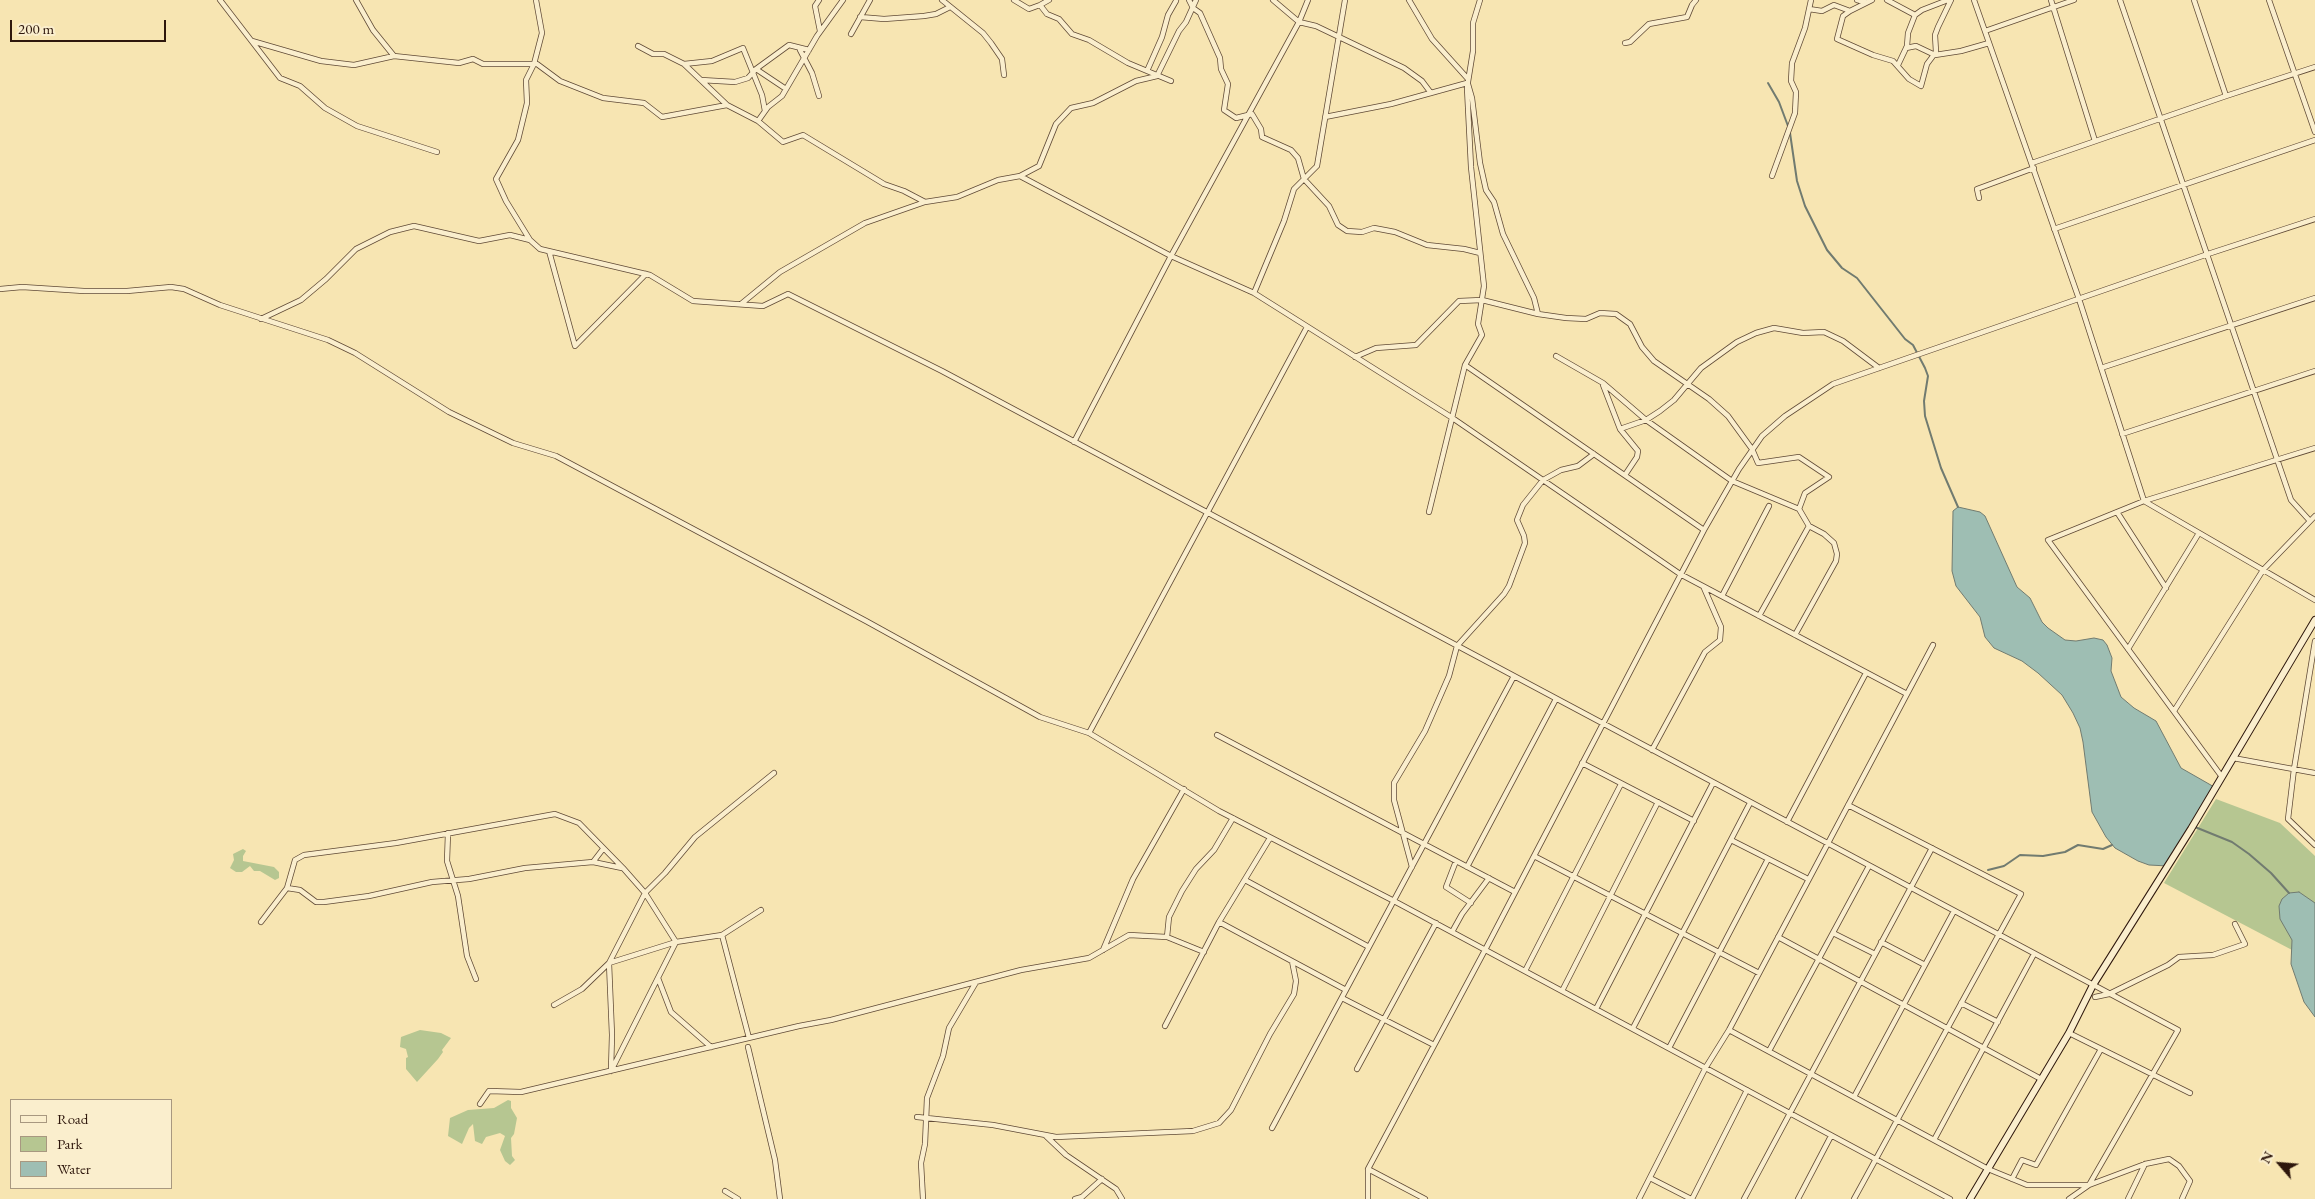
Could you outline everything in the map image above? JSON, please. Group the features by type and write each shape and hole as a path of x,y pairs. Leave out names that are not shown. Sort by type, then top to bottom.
{"street":[{"path":"220,0 280,78 300,86 325,108 357,126 437,152"},
{"path":"356,0 373,30 394,56"},
{"path":"536,0 542,33 534,64 526,80 527,103 518,140 496,178 506,202 530,240 540,249 646,274 693,301 763,306 788,294 942,371 2178,1030 2089,1185"},
{"path":"819,0 815,6 820,24 820,32"},
{"path":"758,121 765,111 782,96 820,32 843,0"},
{"path":"851,34 868,0"},
{"path":"942,0 983,33 1002,59 1004,75"},
{"path":"1014,0 1029,9 1048,0"},
{"path":"1146,71 1162,38 1168,15 1176,0"},
{"path":"1189,0 1193,8 1200,13 1220,58 1228,84 1224,110 1236,118 1249,113"},
{"path":"741,304 780,272 865,223 925,202 957,197 998,180 1020,176 1039,166 1056,124 1071,108 1092,103 1136,81 1156,76 1196,0"},
{"path":"1273,0 1299,22 1316,26 1404,68 1422,81 1431,93"},
{"path":"1074,442 1171,256 1299,22 1308,0"},
{"path":"1254,294 1284,221 1294,189 1317,166 1345,0"},
{"path":"1429,512 1451,417 1466,365 1482,336 1478,324 1484,286 1471,167 1468,81 1473,51 1473,23 1480,0"},
{"path":"1625,43 1630,42 1650,24 1687,17 1696,0"},
{"path":"1772,176 1795,113 1796,92 1791,81 1792,63 1812,0"},
{"path":"1857,0 1869,1"},
{"path":"1887,0 1915,16"},
{"path":"1869,1 1844,16 1837,39 1873,55 1893,61 1909,79 1921,86 1924,81 1927,64 1936,52 1935,35 1949,0"},
{"path":"1898,65 1906,48 1908,33 1915,16 1922,10 1949,0"},
{"path":"1974,0 2079,299 2144,502 2315,600"},
{"path":"2051,0 2095,141"},
{"path":"1985,31 2074,0"},
{"path":"2120,0 2291,500 2310,521"},
{"path":"2194,0 2226,96"},
{"path":"2269,0 2315,132"},
{"path":"1409,1 1432,39 1468,81 1486,190 1494,202 1503,234 1534,298 1538,314"},
{"path":"1809,9 1822,11 1834,4 1850,11"},
{"path":"1040,5 1048,14 1059,19 1072,34 1089,40 1128,63 1171,81"},
{"path":"860,17 884,19 924,16 937,14 950,7"},
{"path":"251,41 320,61 354,65 394,56 459,63 473,59 483,64 534,64 560,81 602,98 644,103 662,117 727,105"},
{"path":"1906,48 1916,46 1934,55 1961,51 1989,43"},
{"path":"700,80 735,82 743,80 785,46 789,45 809,50"},
{"path":"638,46 653,54 664,54 684,64 727,105 758,121 784,142 803,135 884,184 904,191 925,202"},
{"path":"684,64 712,61 741,47 743,48 754,72 765,111"},
{"path":"799,49 806,58 819,96"},
{"path":"1979,198 1977,190 2095,141 2315,67"},
{"path":"754,72 786,89"},
{"path":"1325,117 1391,104 1468,81"},
{"path":"1249,113 1258,122 1262,137 1288,147 1298,158 1304,179 1329,206 1338,225 1347,231 1362,232 1374,228 1391,231 1427,245 1464,249 1480,253"},
{"path":"2054,229 2315,140"},
{"path":"1020,176 1171,256 1254,294 1451,417 1680,574 1907,694"},
{"path":"1368,1199 1368,1169 1485,950 1680,574 1732,481 1752,449 1772,426 1802,403 1833,384 2208,254 2315,220"},
{"path":"260,318 301,300 326,279 356,248 390,232 414,226 479,241 510,235 530,240"},
{"path":"549,251 575,346 646,274"},
{"path":"0,289 22,287 84,292 127,291 171,286 184,289 260,318 306,331 355,353 449,412 520,445 556,456 866,621 1040,717 1089,733 1233,818 1436,923 1950,1199"},
{"path":"2101,368 2315,298"},
{"path":"1355,357 1376,348 1416,344 1460,301 1482,300 1538,314 1586,319 1600,312 1616,314 1630,324 1642,347 1654,361 1686,385 1709,399 1728,416 1752,449 1758,463 1799,457 1829,477 1805,493 1799,508"},
{"path":"1089,733 1307,327"},
{"path":"1620,429 1646,420 1674,400 1701,368 1737,342 1756,333 1774,328 1803,334 1824,332 1843,340 1879,368"},
{"path":"1556,356 1603,383 1646,420 1732,481 1799,508 1808,526 1834,543 1837,554 1836,561 1795,635"},
{"path":"1466,365 1704,530"},
{"path":"2122,434 2315,370"},
{"path":"1603,383 1620,429 1638,451 1637,457 1625,476"},
{"path":"2222,776 2048,540 2144,502 2315,448"},
{"path":"1412,867 1401,832 1394,800 1394,782 1425,731 1448,676 1457,646 1510,586 1525,543 1517,520 1522,505 1543,480 1561,470 1578,466 1594,454"},
{"path":"1722,596 1769,506"},
{"path":"2117,512 2166,588"},
{"path":"2174,711 2263,570 2315,516"},
{"path":"1759,616 1808,526"},
{"path":"2128,649 2199,533"},
{"path":"1652,750 1705,652 1720,640 1721,627 1704,587"},
{"path":"1970,1199 2069,1033 2094,985 2315,620"},
{"path":"2315,641 2294,769 2288,819 2315,846"},
{"path":"1639,1199 1706,1067 1729,1030 1933,645"},
{"path":"1787,822 1866,673"},
{"path":"1272,1128 1514,676"},
{"path":"1467,866 1556,699"},
{"path":"1217,735 1515,892"},
{"path":"2233,758 2315,773"},
{"path":"1582,763 1694,821"},
{"path":"554,1005 582,989 609,963 645,894 666,873 695,837 774,773"},
{"path":"1596,1009 1713,783"},
{"path":"1525,971 1621,784"},
{"path":"1103,950 1133,879 1184,789"},
{"path":"1562,991 1658,802"},
{"path":"1633,1028 1750,803"},
{"path":"1848,805 2021,894 1875,1159 1855,1198 1861,1199"},
{"path":"261,922 287,888 293,864 304,855 396,843 555,814 579,823 624,868 645,894 676,942"},
{"path":"1167,937 1169,917 1182,891 1196,869 1214,850 1233,818"},
{"path":"448,833 447,861 451,880 458,896 467,956 476,979"},
{"path":"1165,1026 1219,922 1270,838"},
{"path":"1731,840 1808,880"},
{"path":"1744,1199 1932,848"},
{"path":"593,862 603,849"},
{"path":"1534,856 1759,973"},
{"path":"1669,1048 1768,859"},
{"path":"1456,860 1446,888 1471,903"},
{"path":"287,888 300,890 316,902 369,896 432,882 479,877 525,868 593,862 624,868"},
{"path":"1769,1051 1869,866"},
{"path":"1452,932 1489,878"},
{"path":"1245,880 1369,947"},
{"path":"609,963 676,942 722,935 761,910"},
{"path":"1854,1097 1954,911"},
{"path":"1219,922 1346,990"},
{"path":"1357,1070 1436,923"},
{"path":"2095,997 2109,994 2179,957 2213,955 2245,944 2235,924"},
{"path":"1833,933 1875,954"},
{"path":"722,935 749,1038"},
{"path":"480,1104 489,1091 521,1092 975,984 1021,970 1089,958 1129,935 1167,937 1204,952"},
{"path":"1778,937 2041,1079"},
{"path":"611,1071 676,942"},
{"path":"1881,942 1925,965"},
{"path":"1934,1140 2034,954"},
{"path":"917,1117 993,1125 1045,1135 1086,1137 1193,1131 1219,1123 1231,1110 1270,1034 1294,994 1296,981 1292,961"},
{"path":"609,963 612,1035 611,1071"},
{"path":"658,978 671,1012 711,1047"},
{"path":"922,1199 921,1163 925,1144 927,1098 943,1056 949,1028 975,984"},
{"path":"1342,998 1434,1045"},
{"path":"1961,1003 1998,1022"},
{"path":"1729,1030 1988,1169 2027,1185 2089,1185"},
{"path":"2069,1033 2190,1094"},
{"path":"748,1047 776,1160 780,1199"},
{"path":"2012,1179 2022,1160 2036,1166 2101,1049"},
{"path":"1650,1178 1692,1199 1747,1090"},
{"path":"1045,1135 1066,1155 1116,1189 1122,1199"},
{"path":"1798,1199 1831,1136"},
{"path":"2069,1199 2089,1185 2145,1164 2168,1159 2179,1166 2190,1181 2182,1199"},
{"path":"2128,1199 2145,1164"},
{"path":"1368,1169 1425,1199"},
{"path":"1074,1199 1082,1197 1102,1179"},
{"path":"728,1199 725,1191 738,1199"}],"green space":[{"path":"2216,799 2280,823 2315,856 2315,962 2164,883"},
{"path":"243,849 246,851 243,861 274,867 279,872 279,878 275,880 260,871 254,871 250,866 242,872 236,872 230,868 234,860 233,854"},
{"path":"420,1030 441,1033 451,1038 438,1059 417,1082 406,1069 406,1058 408,1057 406,1049 400,1047 401,1037"},
{"path":"508,1100 511,1101 511,1108 517,1118 514,1134 511,1138 512,1156 515,1160 510,1165 505,1161 500,1150 505,1136 500,1133 486,1137 482,1144 475,1141 473,1124 469,1128 462,1144 448,1136 450,1118 468,1110 494,1108"}],"water":[{"path":"1958,507 1980,512 1985,516 2017,587 2030,598 2042,622 2048,628 2065,640 2076,641 2094,638 2103,640 2112,658 2111,671 2121,697 2134,708 2156,721 2181,768 2216,788 2168,866 2149,865 2138,861 2115,848 2106,837 2092,812 2083,742 2080,728 2073,713 2062,695 2038,673 2022,661 1994,648 1985,637 1980,617 1956,586 1952,571 1953,511"},
{"path":"2299,892 2315,903 2315,1017 2304,1002 2291,964 2292,940 2280,919 2279,906 2282,899 2289,893"}],"waterway":[{"path":"1768,83 1779,102 1788,126"},
{"path":"1790,133 1797,181 1805,206 1827,250 1842,268 1857,278 1905,339 1913,345 1925,368 1928,376 1924,401 1925,416 1941,468 1958,507"},
{"path":"2195,827 2232,842 2271,873 2289,893"},
{"path":"1988,870 2004,866 2020,855 2043,856 2065,852 2078,845 2103,849 2112,845"}]}
